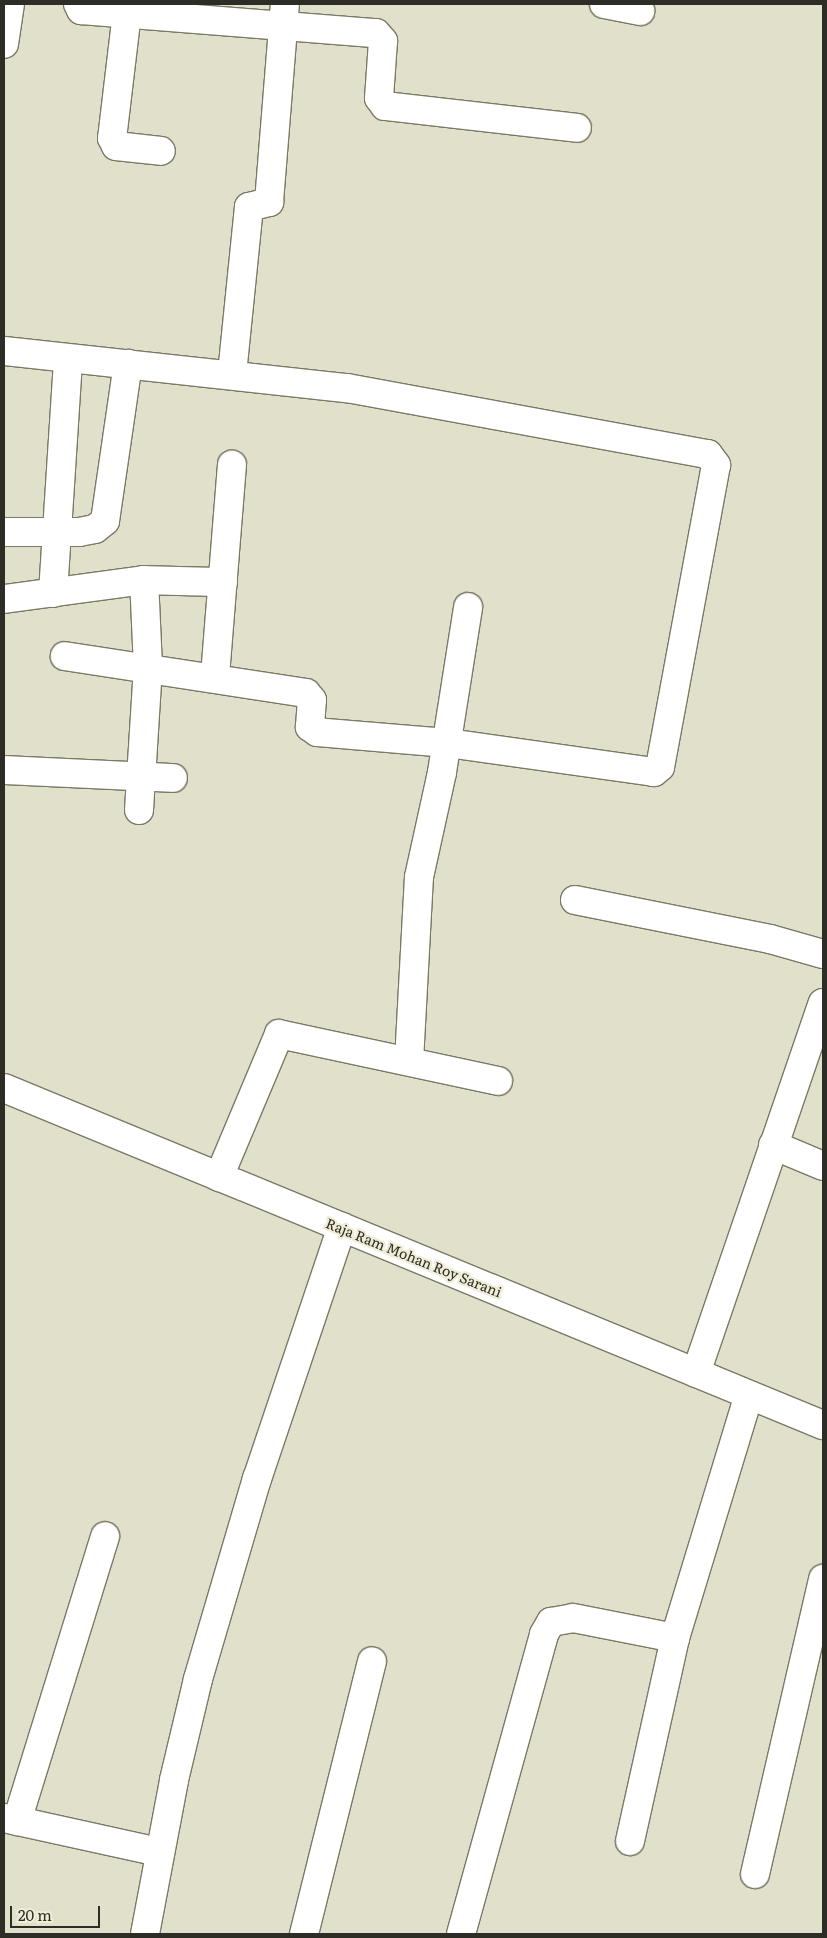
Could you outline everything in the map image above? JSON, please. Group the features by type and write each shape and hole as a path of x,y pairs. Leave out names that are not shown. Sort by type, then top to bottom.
{"street":[{"path":"4,44 10,4"},
{"path":"78,4 81,10 127,13 284,15 376,33 381,36 379,98 385,106 577,128"},
{"path":"604,4 640,11"},
{"path":"127,13 112,138 116,146 161,151"},
{"path":"232,374 249,206 269,202 284,15"},
{"path":"4,352 232,374 346,388 699,452 713,459 716,465 657,771 446,743 318,732 310,727 312,700 306,693 215,676 65,656"},
{"path":"53,593 55,532 68,358"},
{"path":"4,532 95,530 105,521 128,364"},
{"path":"215,676 232,465"},
{"path":"4,599 144,580 223,582"},
{"path":"138,810 148,667 144,580"},
{"path":"409,1061 419,877 446,743 468,608"},
{"path":"4,770 173,778"},
{"path":"575,900 770,939 823,954"},
{"path":"696,1373 823,1003"},
{"path":"219,1177 279,1034 498,1081"},
{"name":"Raja Ram Mohan Roy Sarani","path":"4,1088 823,1426"},
{"path":"773,1146 823,1166"},
{"path":"145,1934 159,1852 198,1679 222,1595 342,1227"},
{"path":"630,1841 675,1638 749,1395"},
{"path":"105,1536 10,1819 159,1852"},
{"path":"755,1874 823,1579"},
{"path":"461,1934 544,1634 551,1622 573,1618 675,1638"},
{"path":"304,1934 372,1661"}]}
